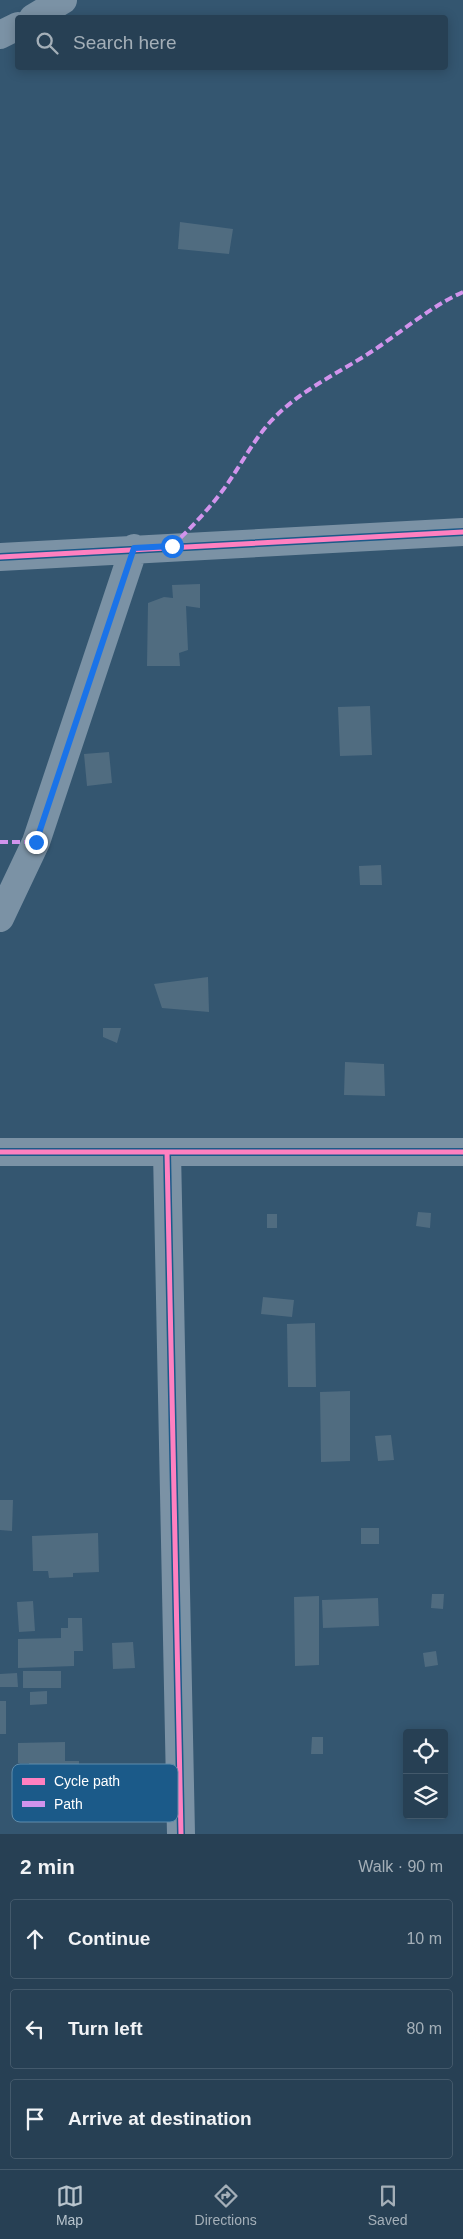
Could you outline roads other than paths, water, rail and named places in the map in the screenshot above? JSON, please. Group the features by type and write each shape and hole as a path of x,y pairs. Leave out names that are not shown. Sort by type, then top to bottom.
{"street":[{"path":"38,15 63,0"},
{"path":"0,35 15,28"},
{"path":"0,556 461,530"},
{"path":"0,918 36,842 134,548"},
{"path":"0,1152 463,1152"},
{"path":"166,1152 181,1834"}]}
